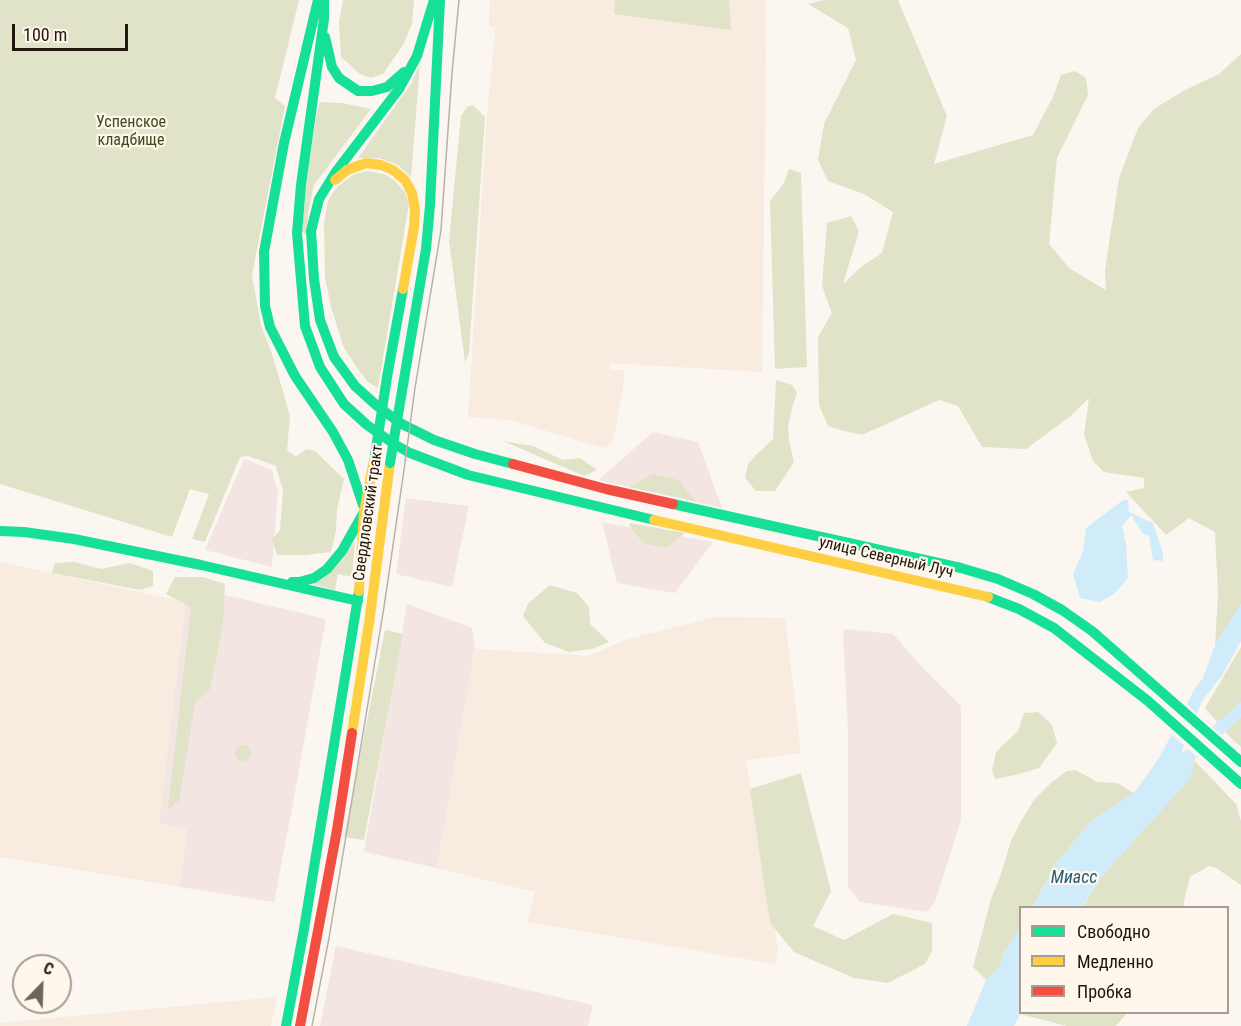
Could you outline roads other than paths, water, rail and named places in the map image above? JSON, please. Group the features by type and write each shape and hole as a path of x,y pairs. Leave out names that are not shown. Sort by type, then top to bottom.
{"main road":[{"name":"Свердловский тракт","path":"318,0 284,143 264,252 265,306 270,327 295,376 333,432 348,460 364,512"},
{"path":"324,0 326,45 332,67 339,78 358,91 372,91 387,87 401,76 417,56"},
{"path":"320,199 334,173 399,89 417,56 434,0"},
{"name":"Свердловский тракт","path":"300,1026 337,830 390,463 426,249 440,0"},
{"name":"улица Северный Луч","path":"324,19 301,185 297,233 305,326 320,367 344,404 367,425 394,444 428,461 468,475 616,512 985,596 1019,609 1054,628 1148,702 1241,784"},
{"name":"Свердловский тракт","path":"286,1026 306,918 357,601 364,512 414,227 415,210 412,193 405,180 393,170 381,165 366,163 347,170 331,183 320,199"},
{"name":"улица Северный Луч","path":"320,199 311,231 314,279 320,320 334,357 355,386 400,423 434,440 475,454 606,489 961,568 998,579 1062,610 1092,631 1241,762"},
{"path":"280,582 299,582 314,578 327,569 342,551 364,512"},
{"path":"0,531 74,539 280,582 371,604"}],"water":[{"path":"1123,500 1128,500 1129,512 1153,523 1163,553 1163,561 1153,560 1149,536 1143,534 1131,515 1122,526 1126,544 1128,578 1114,594 1100,602 1080,598 1073,574 1083,551 1086,528"},
{"name":"Миасс","path":"1241,604 1241,641 1221,677 1202,701 1181,754 1241,702 1241,718 1194,760 1191,778 1102,876 1083,906 1034,906 1053,867 1093,819 1134,793 1161,755 1194,690 1203,678 1215,645"},
{"name":"Миасс","path":"1019,929 1020,1014 1014,1026 967,1026 986,980 1001,966 1003,954"}],"tram line":[{"path":"312,1026 329,938 384,607 415,388 441,230 459,0"}],"park label":[{"name":"Успенское кладбище","path":"131,132"}]}
